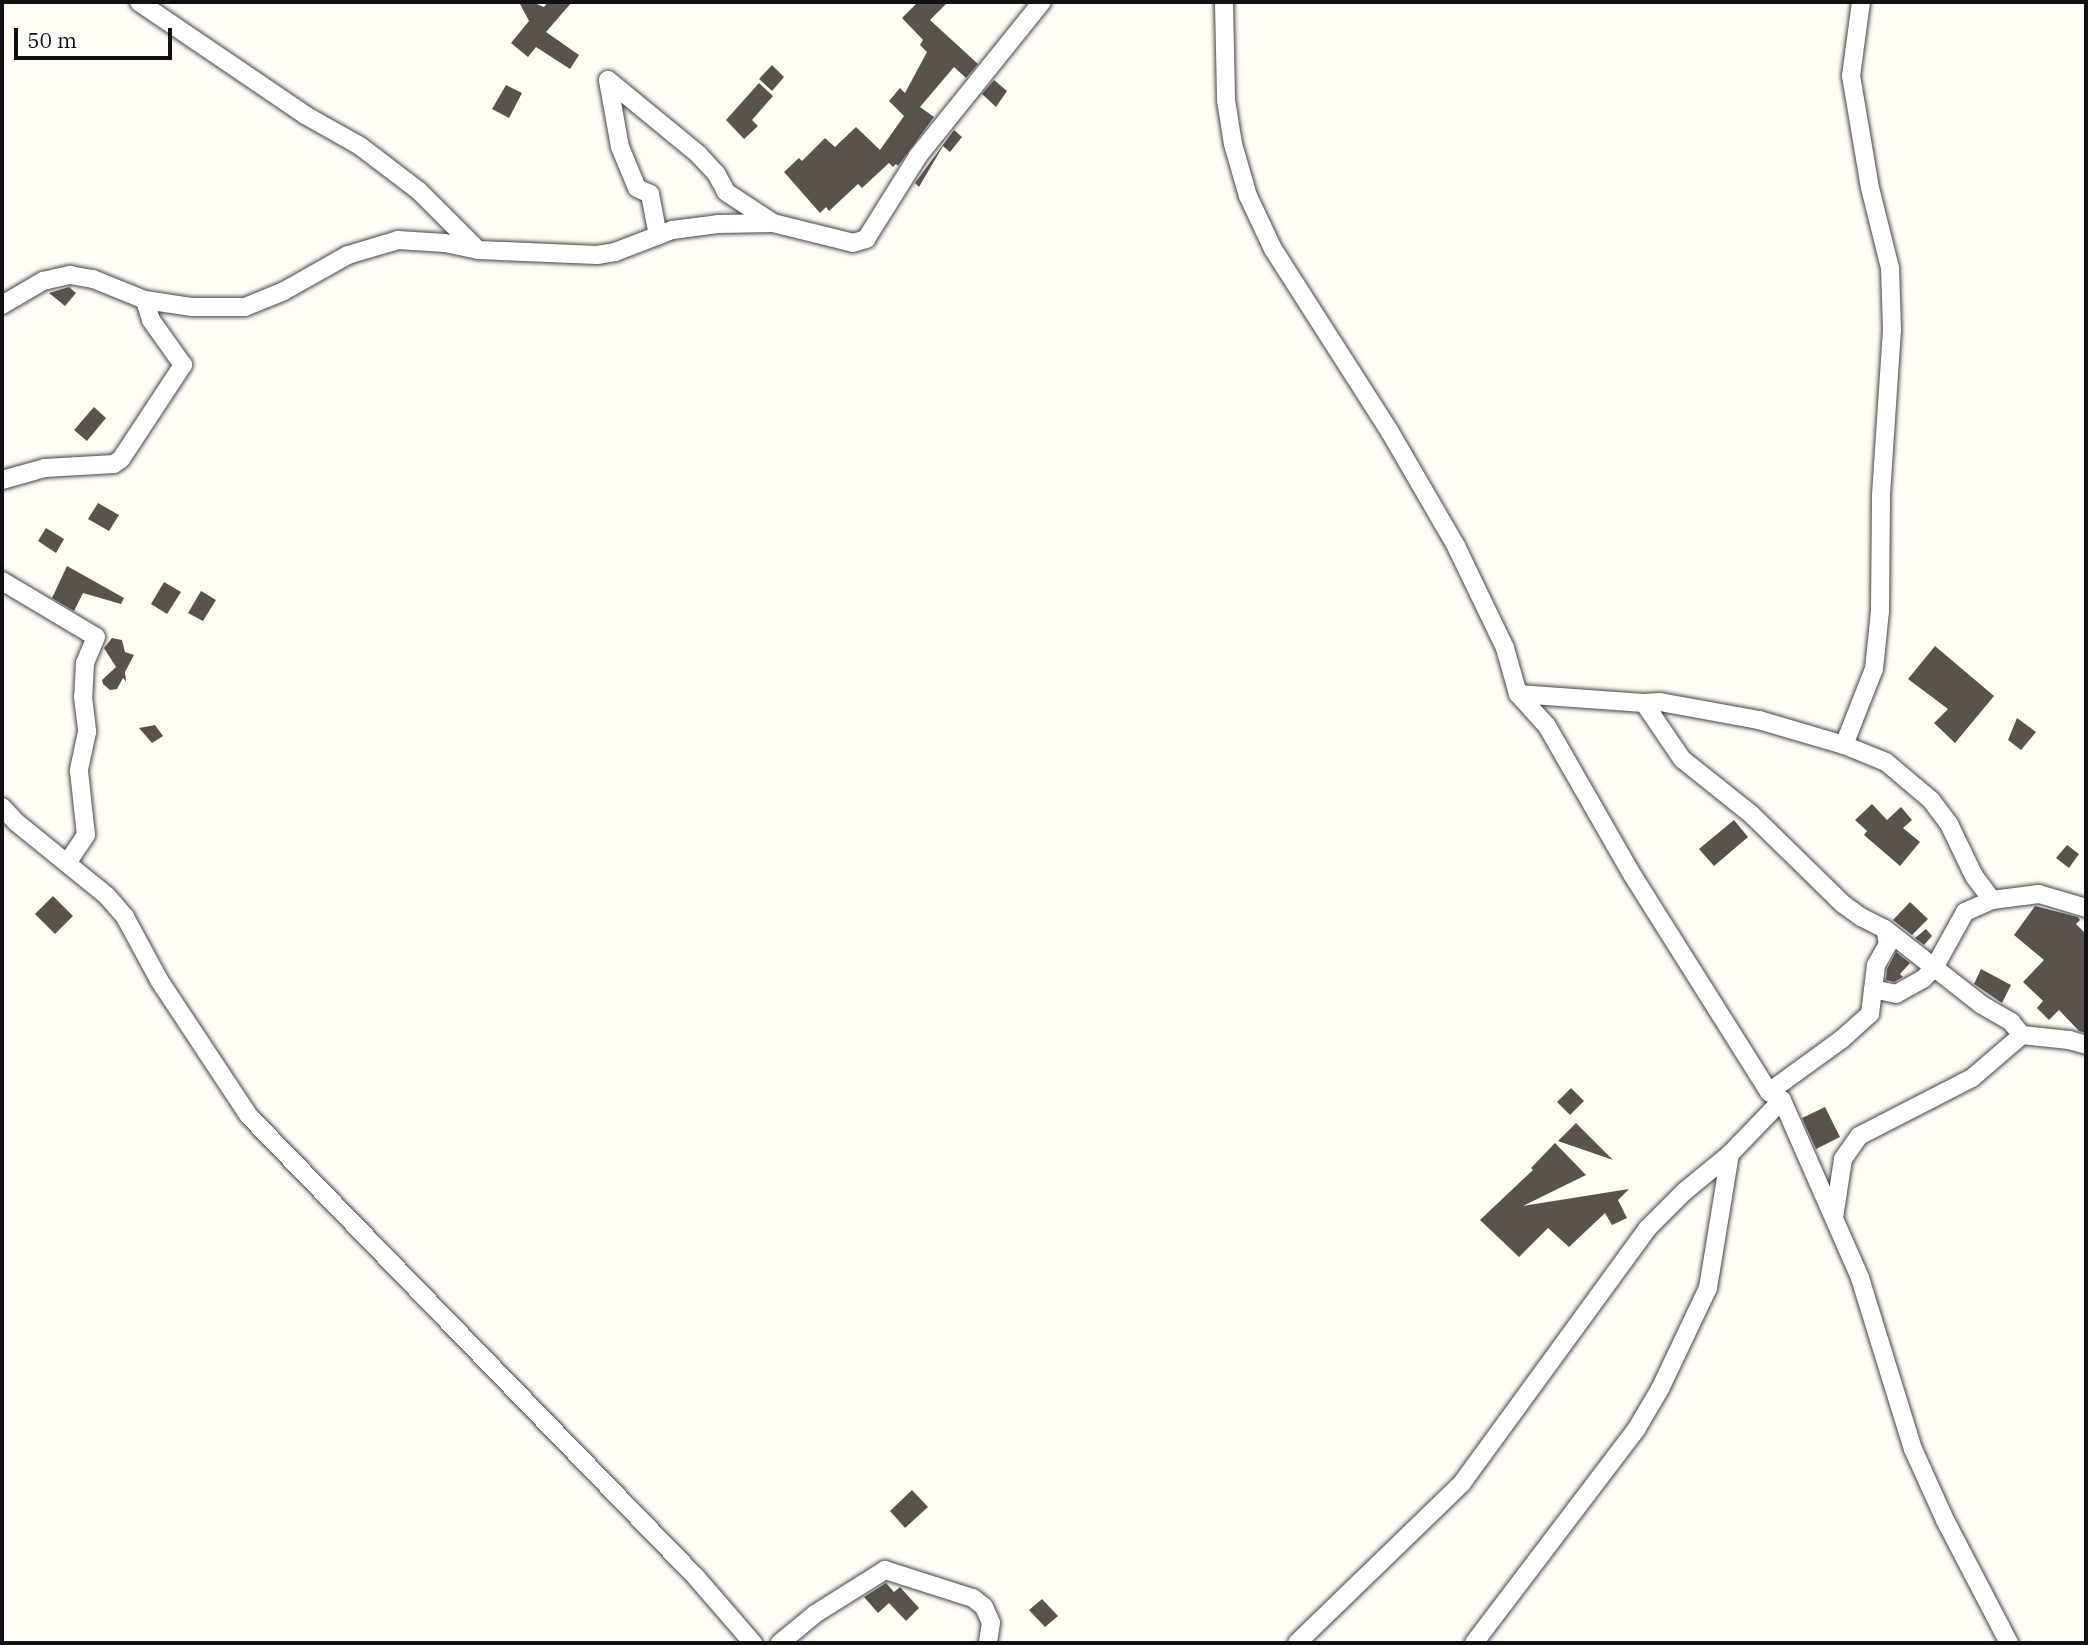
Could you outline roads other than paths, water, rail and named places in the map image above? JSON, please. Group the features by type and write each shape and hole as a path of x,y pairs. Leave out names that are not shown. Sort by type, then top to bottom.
{"street":[{"path":"139,2 294,108 360,146 419,191 478,250"},
{"path":"2,305 43,281 70,275 93,279 145,300 192,307 244,307 284,291 348,255 398,240 445,243 478,250 597,254 615,252 672,230 718,224 773,223 853,243 866,239 918,156 1042,2"},
{"path":"1224,2 1226,100 1233,144 1248,196 1290,279 1390,432 1456,546 1505,648 1518,694 1547,726 1633,876 1775,1096 1833,1218 1874,1317 1899,1412 1913,1449 1945,1521 2009,1643"},
{"path":"1844,745 1874,669 1880,611 1881,495 1892,330 1890,268 1870,188 1851,76 1861,2"},
{"path":"658,236 650,194 637,188 620,147 608,80 698,154 716,173 726,192 773,223"},
{"path":"2,480 45,468 114,464 121,459 183,365 151,320 145,300"},
{"path":"2,581 96,637 85,663 83,697 87,732 79,771 86,835 67,863"},
{"path":"1518,694 1660,702 1759,720 1844,745 1886,762 1931,800 1949,824 1974,876 1992,900"},
{"path":"1644,703 1667,741 1700,776 1751,814 1843,904 1885,929 1934,968 2011,1022 2022,1035 2069,1040 2086,1045"},
{"path":"2,807 16,822 107,896 125,917 159,980 249,1116 695,1576 753,1643"},
{"path":"1873,989 1902,993 1934,968 1965,912 1992,900 2039,894 2086,908"},
{"path":"1297,1643 1462,1483 1648,1228 1685,1191 1730,1154 1775,1096 1870,1014 1876,965 1888,944 1885,929"},
{"path":"1833,1218 1843,1158 1859,1136 1972,1078 2022,1035"},
{"path":"1474,1643 1637,1428 1660,1389 1708,1288 1717,1248 1730,1154"},
{"path":"780,1643 815,1614 885,1570 973,1598 985,1607 991,1623 988,1643"}]}
